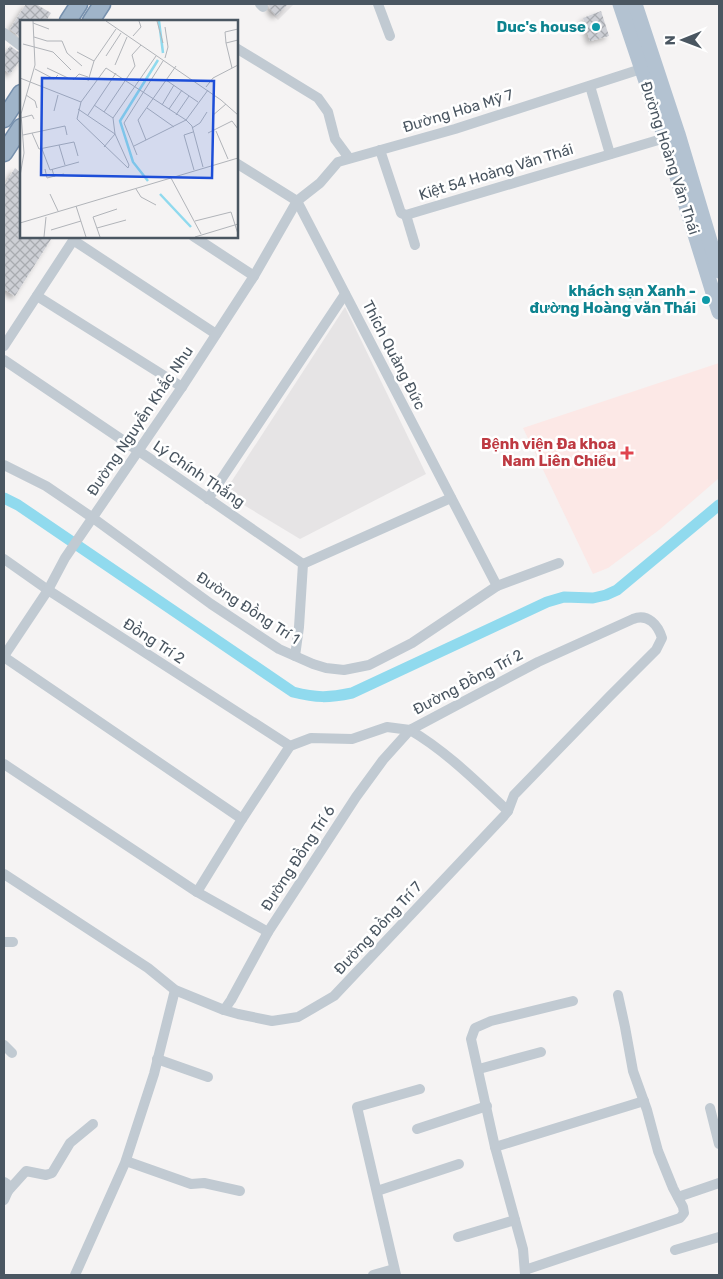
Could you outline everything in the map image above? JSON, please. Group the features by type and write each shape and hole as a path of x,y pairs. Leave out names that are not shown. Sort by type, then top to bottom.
{"highway":[{"path":"69,20 79,4"},
{"path":"92,20 102,4"},
{"path":"4,119 20,95"},
{"path":"4,153 20,129"}],"main road":[{"name":"Đường Hoàng Văn Thái","path":"620,4 665,138 719,312"},
{"name":"Đường Hoàng Văn Thái","path":"635,4 678,134 719,272"}],"street":[{"path":"378,4 390,36"},
{"path":"4,32 20,45"},
{"path":"238,49 318,98 328,112 335,139 349,158"},
{"name":"Đường Hòa Mỹ 7","path":"297,201 320,183 338,162 455,128 641,69"},
{"path":"590,86 610,154"},
{"name":"Kiệt 54 Hoàng Văn Thái","path":"380,150 401,213 406,215 665,138"},
{"path":"238,164 297,201"},
{"name":"Đường Nguyễn Khắc Nhu","path":"4,657 48,590 65,558 254,276 297,201"},
{"name":"Thích Quảng Đức","path":"297,201 497,586"},
{"path":"406,215 415,245"},
{"path":"4,346 74,238 216,334"},
{"path":"196,238 254,276"},
{"path":"208,499 345,294"},
{"path":"37,296 182,386"},
{"name":"Lý Chính Thắng","path":"4,360 302,564"},
{"name":"Đường Đồng Trí 1","path":"4,465 46,486 90,522 279,648 320,666 344,670 369,665 412,643 497,586 559,563"},
{"path":"295,656 299,627 302,564 451,498"},
{"name":"Đồng Trí 2","path":"4,559 48,590 290,746"},
{"name":"Đường Đồng Trí 7","path":"4,874 148,968 175,990 238,1014 272,1020 298,1017 334,996 508,811 514,795 656,650 662,638 656,624 640,617 625,623"},
{"name":"Đường Đồng Trí 2","path":"290,746 311,738 352,739 387,727 410,730 538,662 625,623"},
{"path":"4,657 242,819"},
{"path":"410,730 423,738 470,776 508,811"},
{"name":"Đường Đồng Trí 6","path":"224,1010 268,932 356,797 382,760 410,730"},
{"path":"197,892 290,746"},
{"path":"4,764 197,892 268,932"},
{"path":"75,1275 126,1161 157,1060 175,990"},
{"path":"574,1001 491,1021 476,1028 471,1039 495,1147 523,1248 525,1272 680,1218 684,1213 658,1151 644,1101 633,1071 618,995"},
{"path":"4,1045 12,1053"},
{"path":"479,1069 541,1052"},
{"path":"157,1060 208,1077"},
{"path":"373,1275 395,1272 357,1107 420,1089"},
{"path":"495,1147 644,1101"},
{"path":"417,1129 486,1106"},
{"path":"710,1108 719,1144"},
{"path":"5,1191 26,1170 46,1175 52,1173 70,1143 93,1124"},
{"path":"126,1161 191,1184 204,1183 240,1191"},
{"path":"377,1191 459,1164"},
{"path":"678,1197 719,1183"},
{"path":"458,1236 515,1220"},
{"path":"675,1250 719,1237"}],"shaded area":[{"path":"261,4 294,4 278,20"},
{"path":"345,307 426,474 300,539 224,493"},
{"name":"Bệnh viện Đa khoa Nam Liên Chiểu","path":"719,363 719,478 659,530 608,568 593,574 523,428"}],"building":[{"path":"26,4 36,4 51,13 47,20 20,20 20,37 10,29"},
{"path":"269,4 288,4 276,16 270,9"},
{"name":"Duc's house","path":"601,11 609,36 590,41 583,18"},
{"path":"10,46 20,52 20,60 10,74 4,69 4,54"},
{"path":"15,168 20,172 20,238 52,238 15,296 4,289 4,186"}],"waterway":[{"path":"4,498 18,505 293,692 322,697 352,693 547,602 564,597 593,598 617,590 719,505"}],"place":[{"name":"Duc's house","path":"596,27"},
{"name":"khách sạn Xanh - đường Hoàng văn Thái","path":"706,300"},
{"name":"Bệnh viện Đa khoa Nam Liên Chiểu","path":"627,453"}]}
